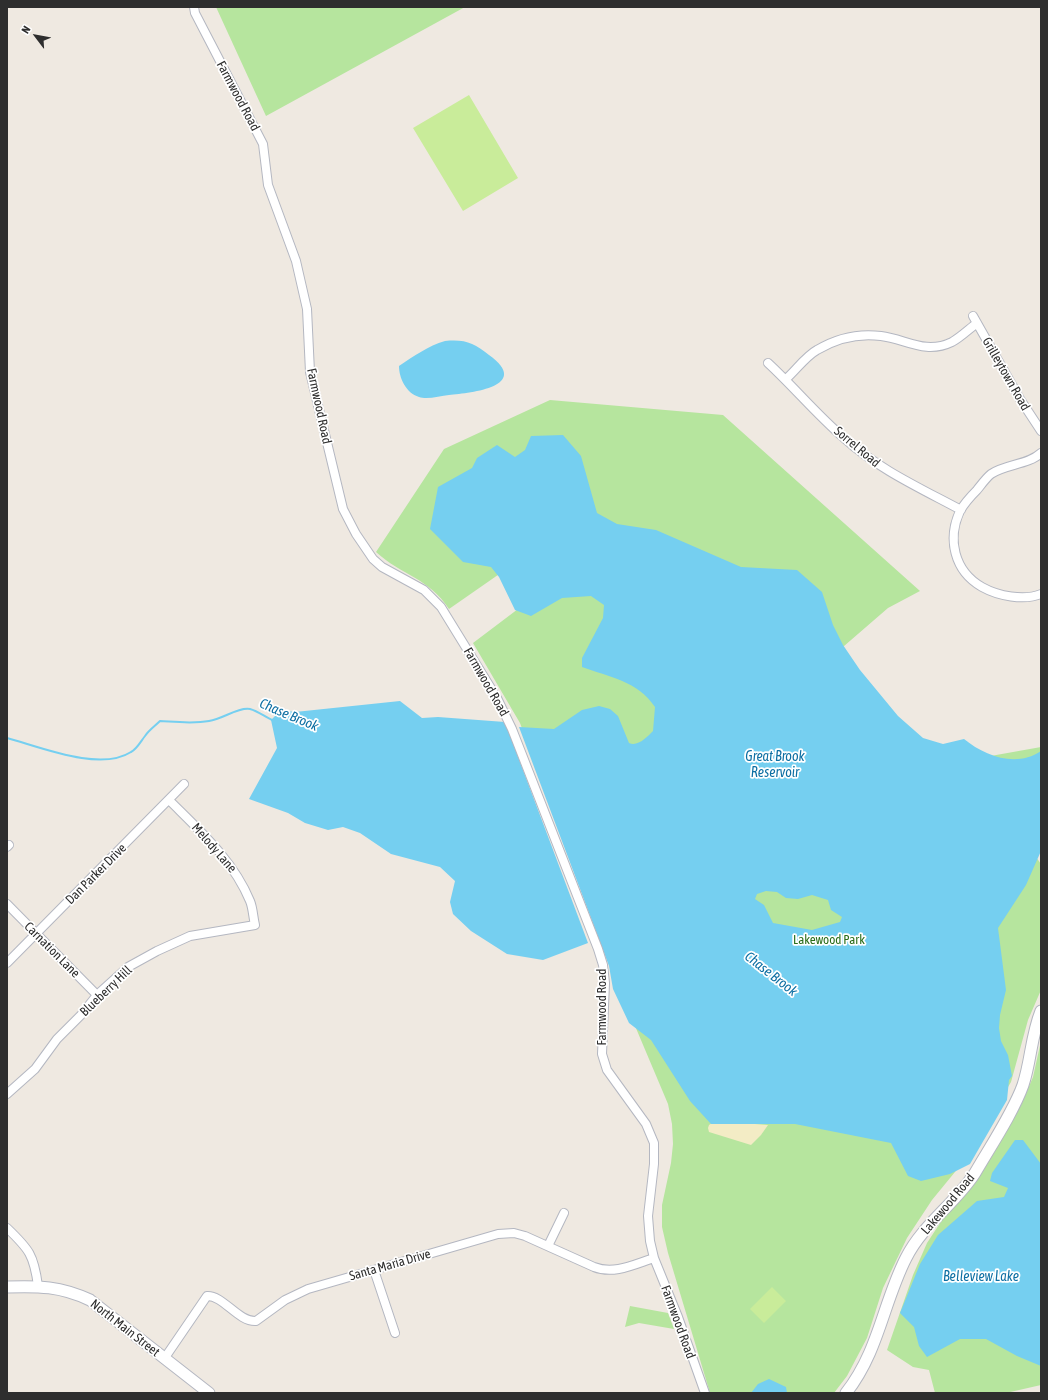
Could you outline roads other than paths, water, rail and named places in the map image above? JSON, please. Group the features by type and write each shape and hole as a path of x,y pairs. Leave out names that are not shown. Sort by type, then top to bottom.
{"main road":[{"name":"Lakewood Road","path":"846,1393 863,1369 871,1354 900,1271 910,1252 926,1228 970,1179 1016,1100 1024,1080 1032,1039 1041,1012"},
{"name":"North Main Street","path":"7,1287 53,1287 73,1292 90,1300 164,1359 210,1393"}],"street":[{"name":"Farmwood Road","path":"194,7 195,13 263,144 268,184 296,261 307,309 310,372 343,509 356,534 373,559 382,567 424,590 441,607 497,698 512,729 598,950 603,965 605,984 602,1054 607,1070 646,1124 654,1144 654,1164 648,1216 650,1241 654,1258 678,1317 704,1393"},
{"name":"Grilleytown Road","path":"786,379 815,351 833,342 851,336 883,336 920,347 934,346 952,342 975,320 1020,399 1041,431"},
{"name":"Sorrel Road","path":"768,363 786,379 844,438 883,469 960,510"},
{"path":"1041,452 1028,460 1007,466 990,475 960,510 954,528 953,542 957,560 968,576 983,588 1020,598 1041,594"},
{"name":"Dan Parker Drive","path":"7,963 184,784"},
{"name":"Melody Lane","path":"169,800 218,849 236,873 250,902 255,925"},
{"name":"Carnation Lane","path":"7,904 97,995"},
{"name":"Blueberry Hill","path":"7,1094 34,1069 57,1039 81,1015 97,995 128,967 157,950 190,936 255,925"},
{"path":"548,1246 564,1213"},
{"path":"7,1228 32,1255 36,1267 38,1286"},
{"name":"Santa Maria Drive","path":"164,1359 207,1296 214,1298 247,1319 256,1321 285,1300 302,1292 504,1233 520,1234 594,1267 605,1270 618,1269 654,1258"},
{"path":"374,1270 395,1333"}],"water":[{"path":"445,341 464,341 484,351 501,366 504,374 501,381 494,386 471,392 430,398 422,398 414,395 404,384 400,375 399,366 427,348"},
{"name":"Great Brook Reservoir","path":"563,435 581,456 597,513 617,524 656,530 741,567 797,570 822,592 833,625 843,645 860,670 898,716 923,738 943,744 964,739 981,750 1001,758 1021,759 1041,751 1041,851 1026,885 998,928 1006,990 1000,1015 999,1028 1001,1041 1008,1055 1012,1076 1009,1080 1007,1100 970,1164 950,1174 921,1181 908,1176 891,1143 795,1124 711,1124 690,1101 651,1040 629,1023 613,989 609,966 519,727 554,729 582,710 599,706 610,709 618,716 629,743 636,744 642,741 653,731 655,707 648,698 632,686 612,677 582,667 582,658 603,618 604,605 591,596 562,598 531,616 515,610 499,577 491,567 463,562 430,529 438,487 472,468 477,458 497,445 515,457 525,450 531,436","holes":["766,891 777,892 786,898 798,899 812,895 828,900 831,910 842,917 840,922 812,930 773,923 764,905 755,899 757,894"]},
{"path":"400,701 422,718 438,717 505,722 588,943 543,960 507,954 471,931 453,914 450,902 455,881 440,867 391,854 360,833 343,827 328,830 305,823 288,813 249,799 277,748 271,720 281,710 295,712"},
{"name":"Belleview Lake","path":"1015,1140 1023,1140 1041,1164 1041,1366 1017,1356 986,1339 960,1339 927,1357 919,1346 914,1327 900,1313 920,1264 938,1235 977,1201 1004,1197 1008,1188 990,1181 992,1173"},
{"path":"769,1379 786,1387 787,1393 751,1393 758,1384"}],"waterway":[{"name":"Chase Brook","path":"7,738 70,756 103,760 118,758 133,751 148,732 160,721 203,722 214,720 235,711 245,709 253,710 272,720"}],"park label":[{"name":"Lakewood Park","path":"829,940"}]}
